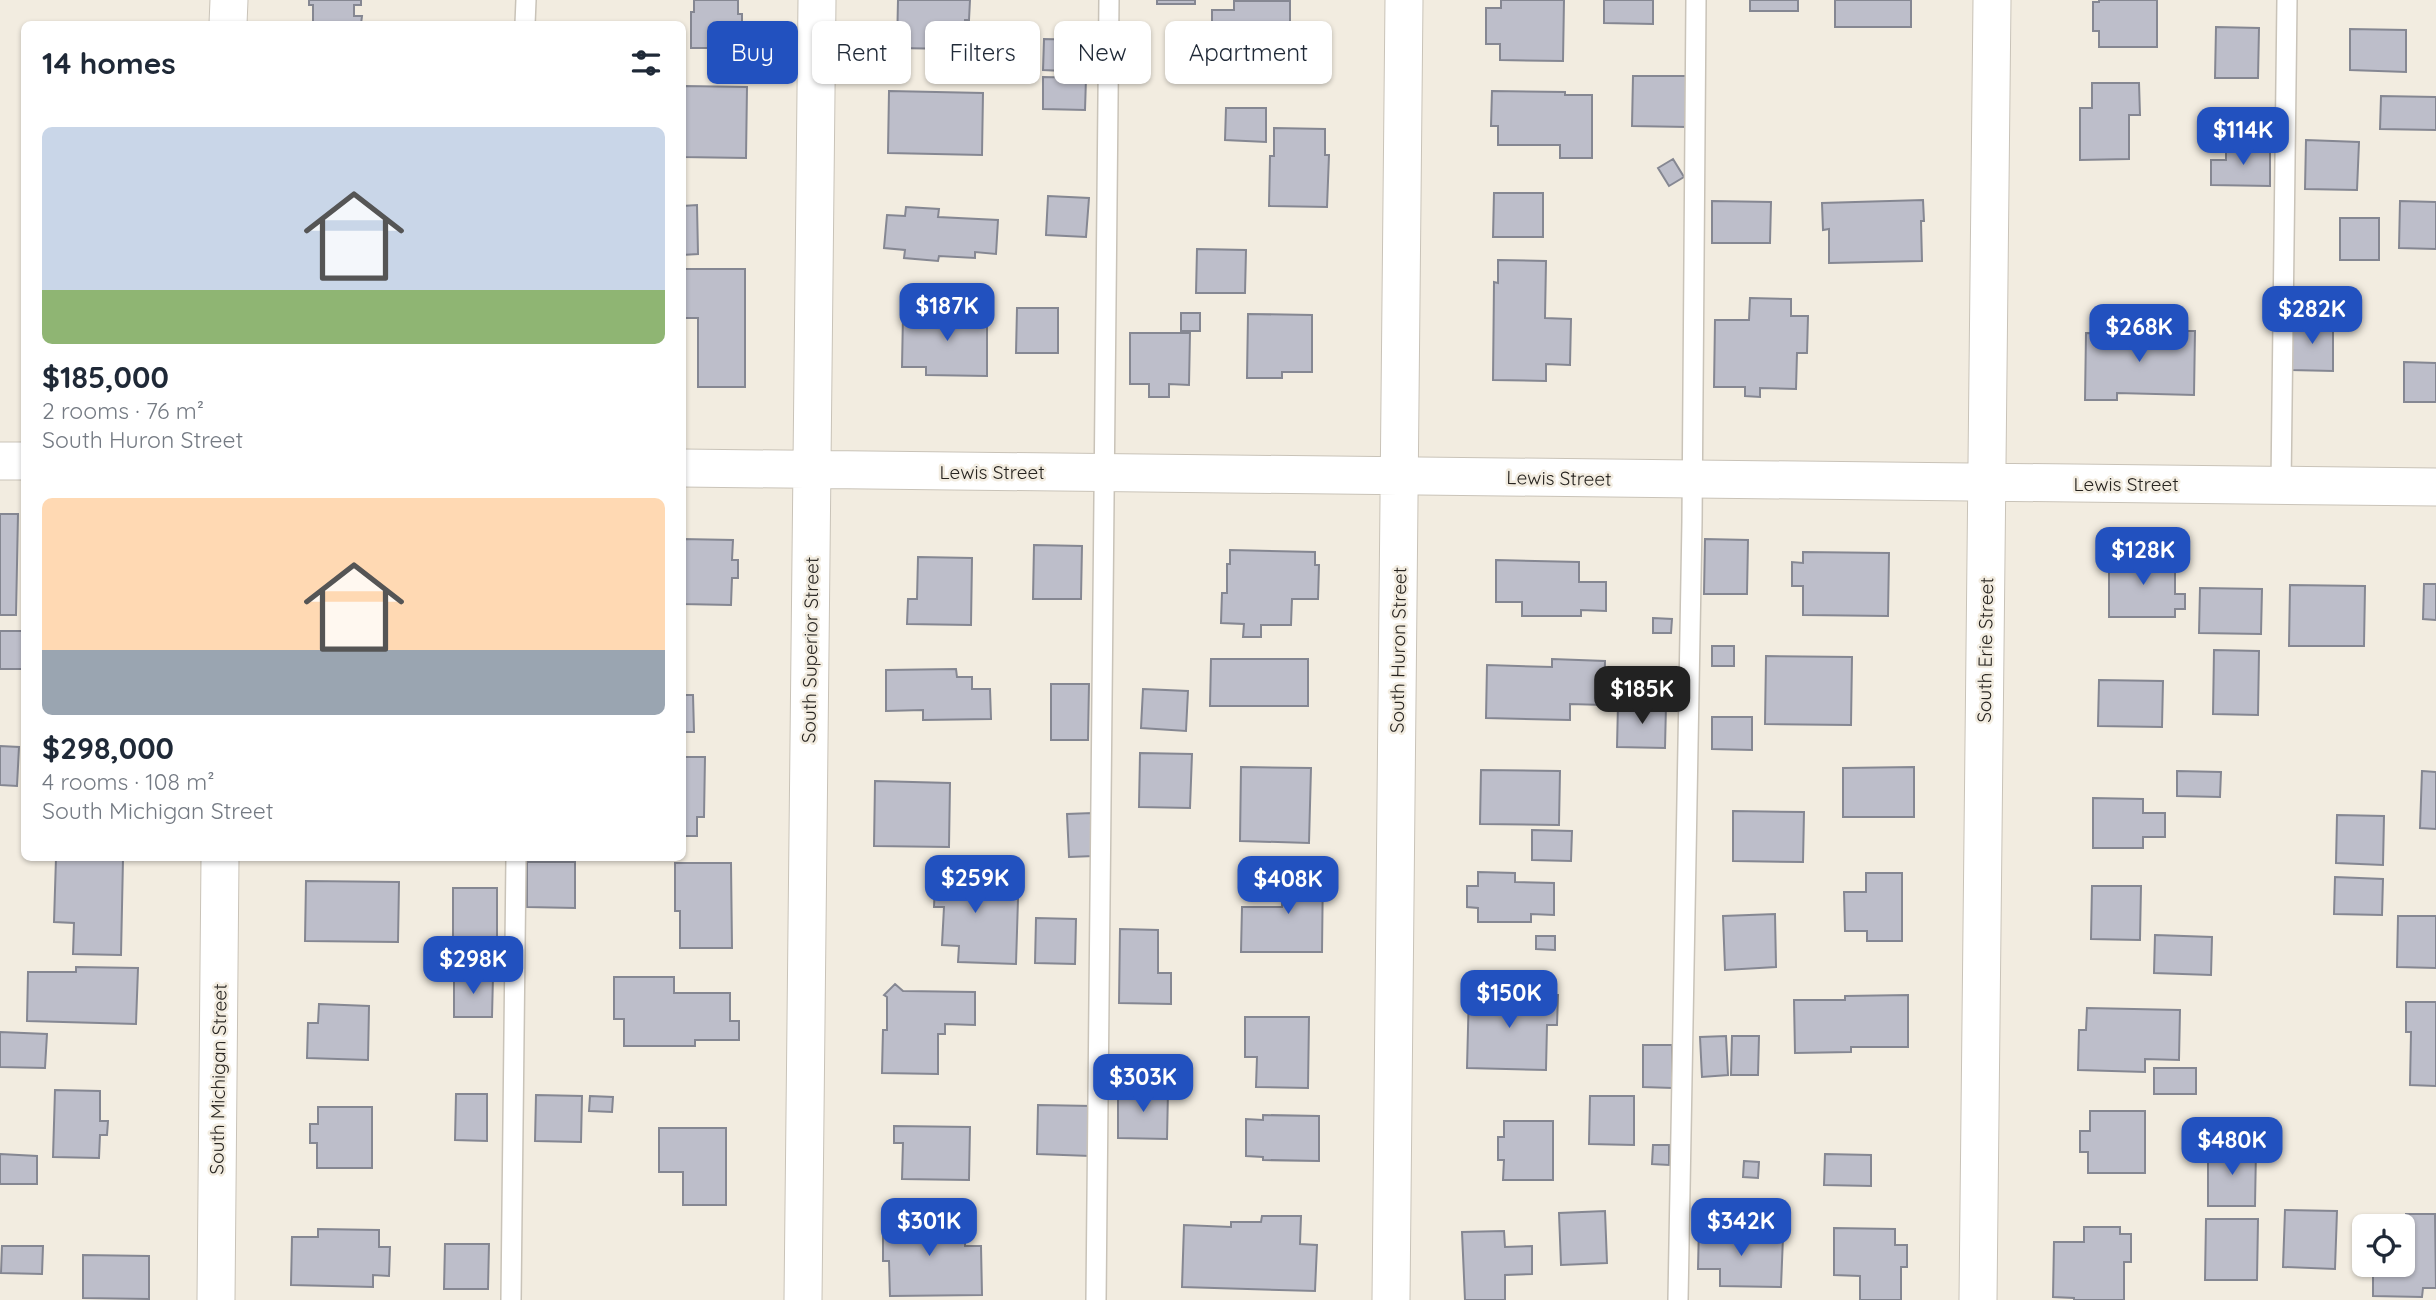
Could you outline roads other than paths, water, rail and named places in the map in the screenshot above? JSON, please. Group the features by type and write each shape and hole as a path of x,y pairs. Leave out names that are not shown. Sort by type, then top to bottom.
{"street":[{"path":"228,21 229,0"},
{"name":"South Superior Street","path":"803,1300 817,0"},
{"name":"South Huron Street","path":"1391,1300 1404,0"},
{"name":"South Erie Street","path":"1978,1300 1992,0"},
{"path":"0,461 21,461"},
{"name":"Lewis Street","path":"686,468 2436,486"},
{"name":"South Michigan Street","path":"216,1300 220,861"}],"lane":[{"path":"525,21 526,0"},
{"path":"1096,1300 1109,0"},
{"path":"1678,1300 1693,479 1696,0"},
{"path":"2281,485 2287,0"},
{"path":"511,1300 516,861"}]}
